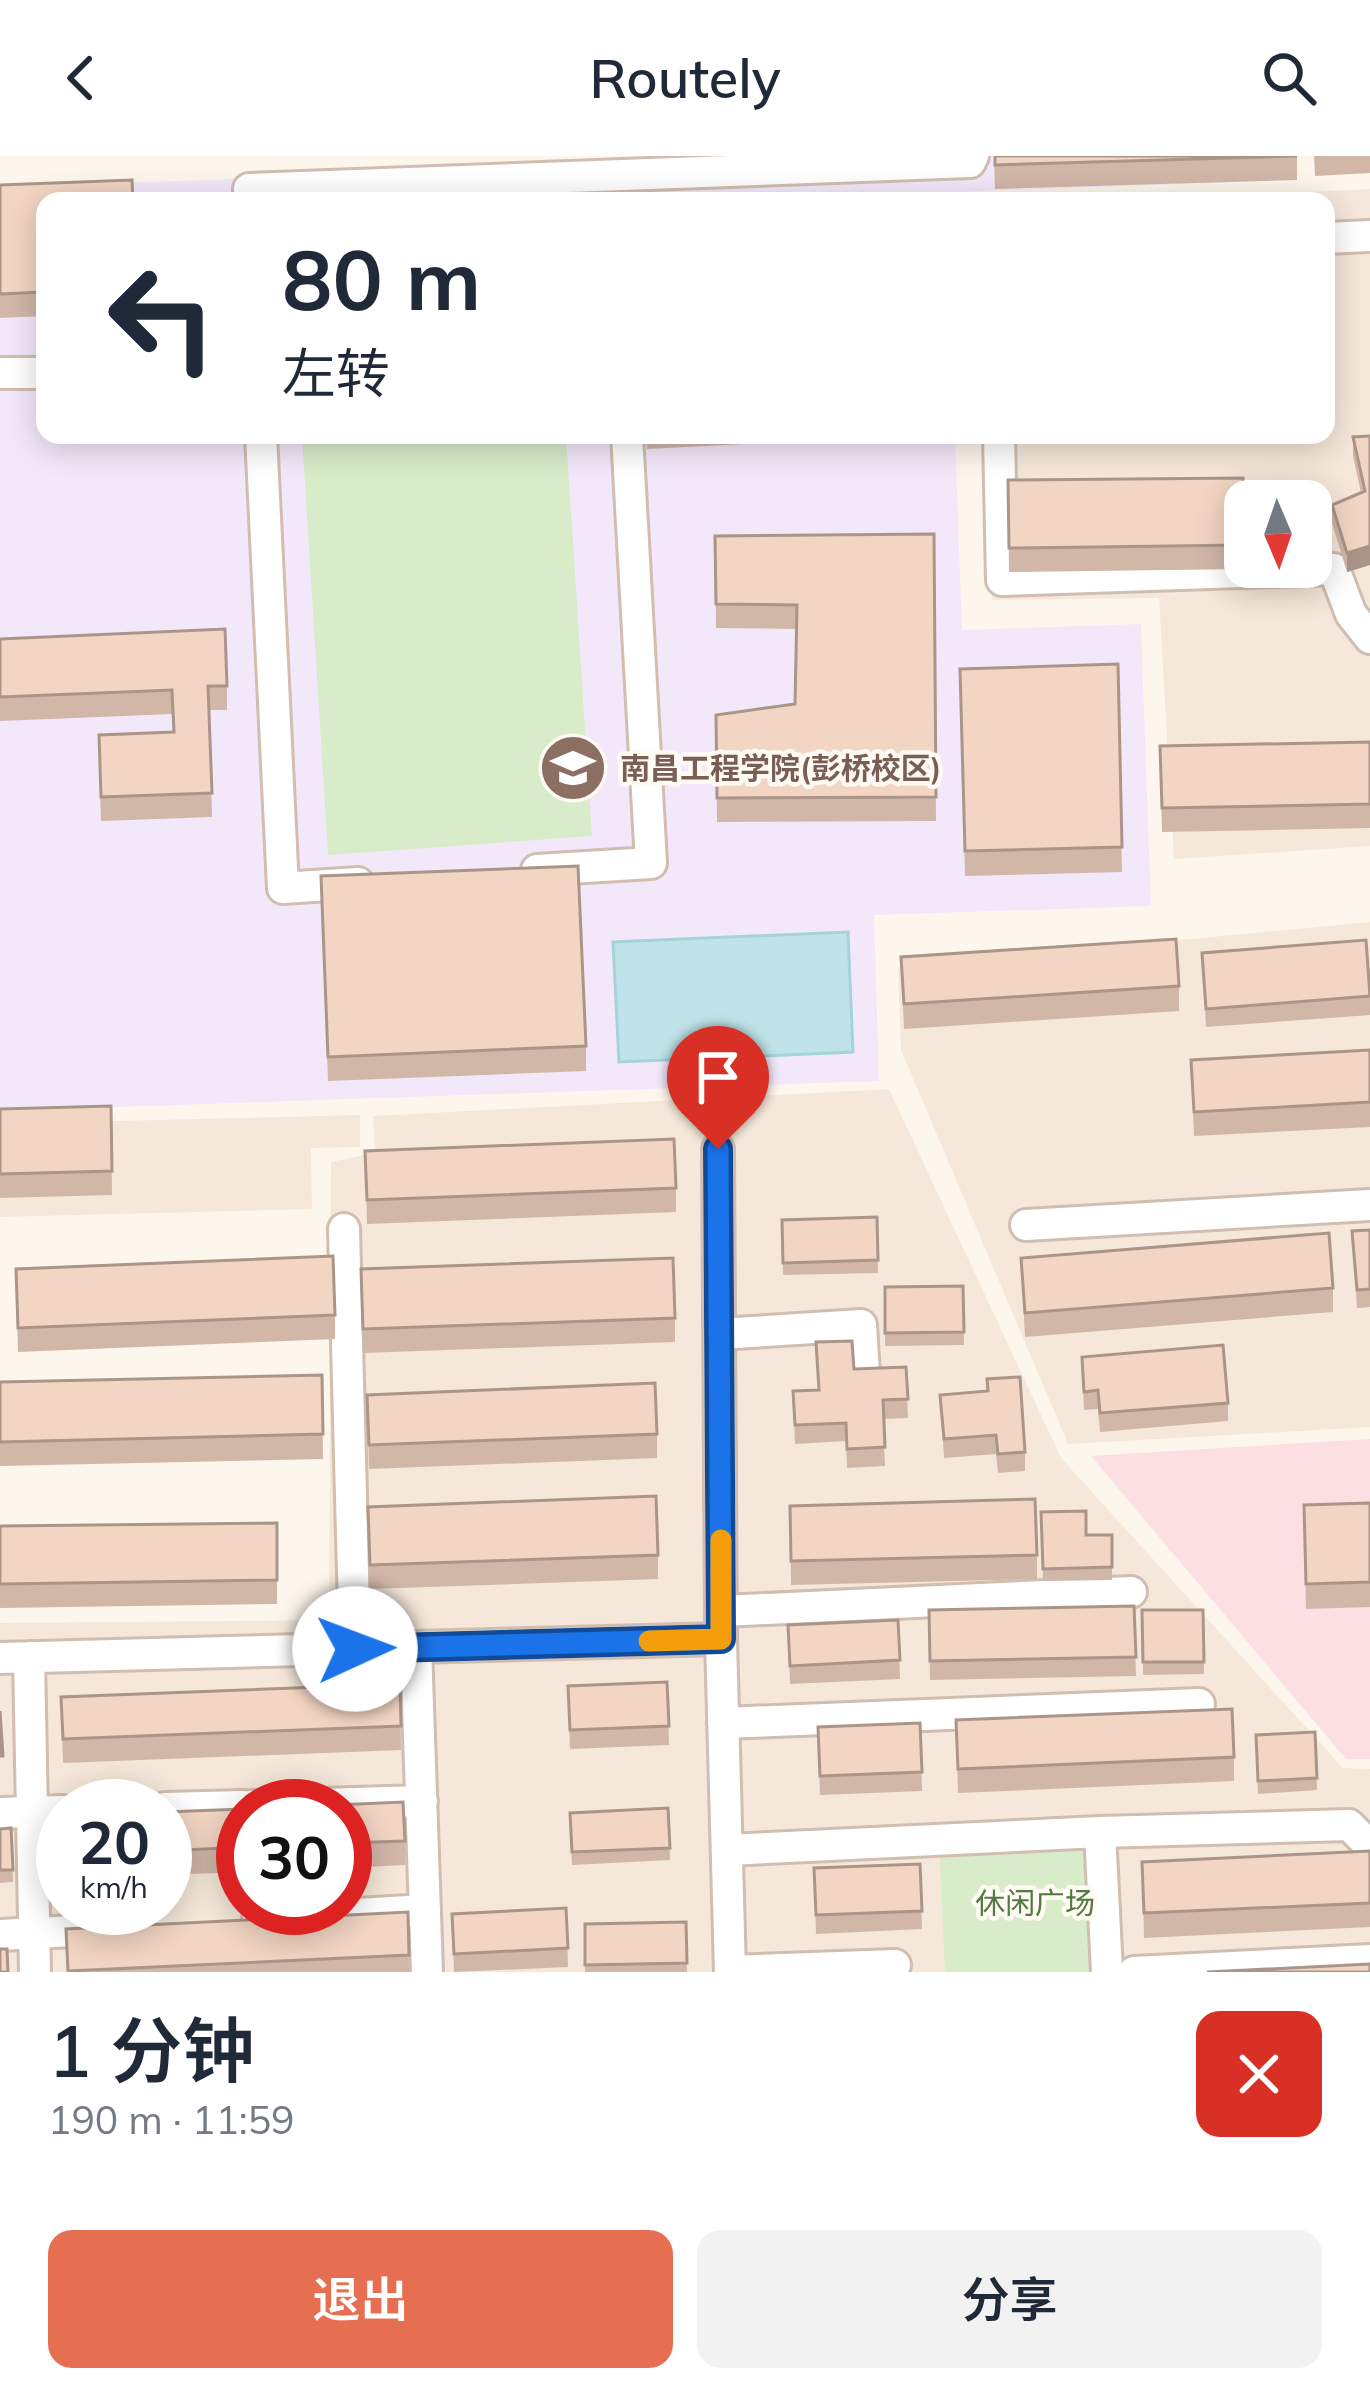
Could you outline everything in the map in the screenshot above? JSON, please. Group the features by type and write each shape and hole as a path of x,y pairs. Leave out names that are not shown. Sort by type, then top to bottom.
{"street":[{"path":"249,192 249,188 613,188 970,162 973,156"},
{"path":"1335,238 1370,236"},
{"path":"0,373 36,373"},
{"path":"261,444 283,887 398,880"},
{"path":"513,872 651,863 628,444"},
{"path":"999,444 1002,580 1334,569 1351,614 1370,638"},
{"path":"718,1149 730,1971 895,1965"},
{"path":"1027,1225 1370,1205"},
{"path":"344,1229 355,1649"},
{"path":"720,1334 861,1324 864,1375"},
{"path":"35,1972 15,1813 15,1658 416,1647 1130,1592"},
{"path":"416,1647 427,1972"},
{"path":"723,1723 1199,1704"},
{"path":"372,1802 422,1801"},
{"path":"727,1850 1349,1825 1370,1846"},
{"path":"1100,1832 1107,1972"},
{"path":"372,1913 425,1910"},
{"path":"0,1935 36,1933"},
{"path":"1134,1972 1370,1960"}],"shaded area":[{"name":"南昌工程学院(彭桥校区)","path":"652,156 1273,156 1274,181 948,192 36,192 36,444 955,444 962,630 1141,624 1151,906 874,915 879,1081 0,1111 0,187 652,165"},
{"path":"1370,189 1370,846 1174,859 1159,598 992,600 988,444 1335,444 1335,192 1311,192"},
{"path":"1370,922 1370,1427 1068,1444 901,1050 898,967"},
{"path":"889,1089 1061,1458 1343,1768 1370,1769 1370,1972 0,1972 0,1623 329,1620 331,1162 375,1153 373,1116"},
{"path":"360,1115 360,1147 311,1148 312,1209 0,1217 0,1124"},
{"path":"1370,1439 1370,1759 1346,1759 1091,1456"}],"green space":[{"path":"303,444 567,444 592,836 328,855"},
{"name":"休闲广场","path":"1100,1832 1107,1972 945,1972 939,1840"}],"water":[{"path":"848,932 853,1052 619,1062 613,942"}],"building":[{"path":"995,156 1297,156 995,165"},
{"path":"132,180 133,192 36,192 36,292 0,294 0,185"},
{"path":"1370,436 1370,546 1347,553 1332,505 1365,491 1353,437"},
{"path":"1243,478 1243,480 1224,480 1224,545 1009,548 1008,480"},
{"path":"934,534 936,797 717,798 716,715 795,704 797,605 716,604 715,536"},
{"path":"225,629 227,686 208,686 212,793 101,797 99,735 174,732 172,690 0,697 0,639"},
{"path":"1118,664 1122,847 965,851 960,669"},
{"path":"1370,742 1370,804 1162,808 1160,746"},
{"path":"578,866 586,1046 328,1057 321,876"},
{"path":"1176,939 1179,986 904,1004 901,957"},
{"path":"1366,940 1370,996 1206,1009 1202,953"},
{"path":"1370,1050 1370,1102 1194,1112 1191,1060"},
{"path":"111,1106 112,1171 0,1174 0,1109"},
{"path":"674,1139 676,1188 367,1200 365,1151"},
{"path":"877,1217 878,1260 783,1263 782,1220"},
{"path":"1370,1230 1370,1289 1357,1290 1352,1231"},
{"path":"1329,1233 1333,1288 1025,1313 1021,1258"},
{"path":"333,1256 335,1315 18,1328 16,1269"},
{"path":"673,1258 675,1318 363,1329 361,1269"},
{"path":"963,1286 964,1332 885,1333 885,1287"},
{"path":"852,1341 854,1369 906,1367 908,1399 883,1400 885,1447 847,1449 846,1423 795,1425 793,1391 819,1390 816,1342"},
{"path":"1223,1345 1228,1403 1100,1413 1098,1390 1084,1392 1082,1357"},
{"path":"322,1375 323,1434 0,1442 0,1382"},
{"path":"1020,1377 1025,1452 998,1454 996,1435 944,1439 940,1395 988,1391 987,1379"},
{"path":"655,1383 657,1434 369,1445 367,1395"},
{"path":"656,1496 658,1555 370,1565 368,1507"},
{"path":"1035,1499 1037,1555 791,1561 790,1506"},
{"path":"1370,1503 1370,1582 1306,1584 1304,1505"},
{"path":"1086,1511 1086,1535 1112,1535 1112,1567 1043,1569 1041,1512"},
{"path":"277,1523 277,1580 0,1584 0,1526"},
{"path":"1134,1606 1136,1657 930,1661 929,1610"},
{"path":"1142,1610 1203,1610 1204,1662 1143,1662"},
{"path":"898,1620 900,1660 790,1666 788,1625"},
{"path":"667,1682 669,1726 570,1730 568,1686"},
{"path":"400,1684 401,1726 63,1739 61,1697"},
{"path":"1232,1709 1234,1757 958,1769 956,1720"},
{"path":"920,1723 922,1772 820,1776 818,1727"},
{"path":"1315,1732 1317,1778 1258,1781 1256,1735"},
{"path":"403,1802 405,1841 372,1842 372,1803"},
{"path":"668,1808 670,1848 572,1852 570,1813"},
{"path":"216,1810 216,1848 192,1850 192,1811"},
{"path":"11,1828 13,1870 0,1870 0,1829"},
{"path":"1370,1851 1370,1903 1144,1913 1142,1862"},
{"path":"920,1864 922,1911 816,1915 814,1868"},
{"path":"566,1908 568,1948 454,1954 452,1914"},
{"path":"408,1912 409,1955 68,1971 66,1935 192,1935 192,1923 216,1922 216,1935 372,1935 372,1914"},
{"path":"686,1922 687,1963 585,1965 585,1924"},
{"path":"0,1949 7,1949 8,1972 0,1972"},
{"path":"1370,1964 1370,1972 1207,1972"}],"slow traffic":[{"path":"649,1641 721,1639 721,1540"}],"place":[{"name":"南昌工程学院(彭桥校区)","path":"573,768"}],"route":[{"path":"355,1649 721,1639 718,1149"}]}
